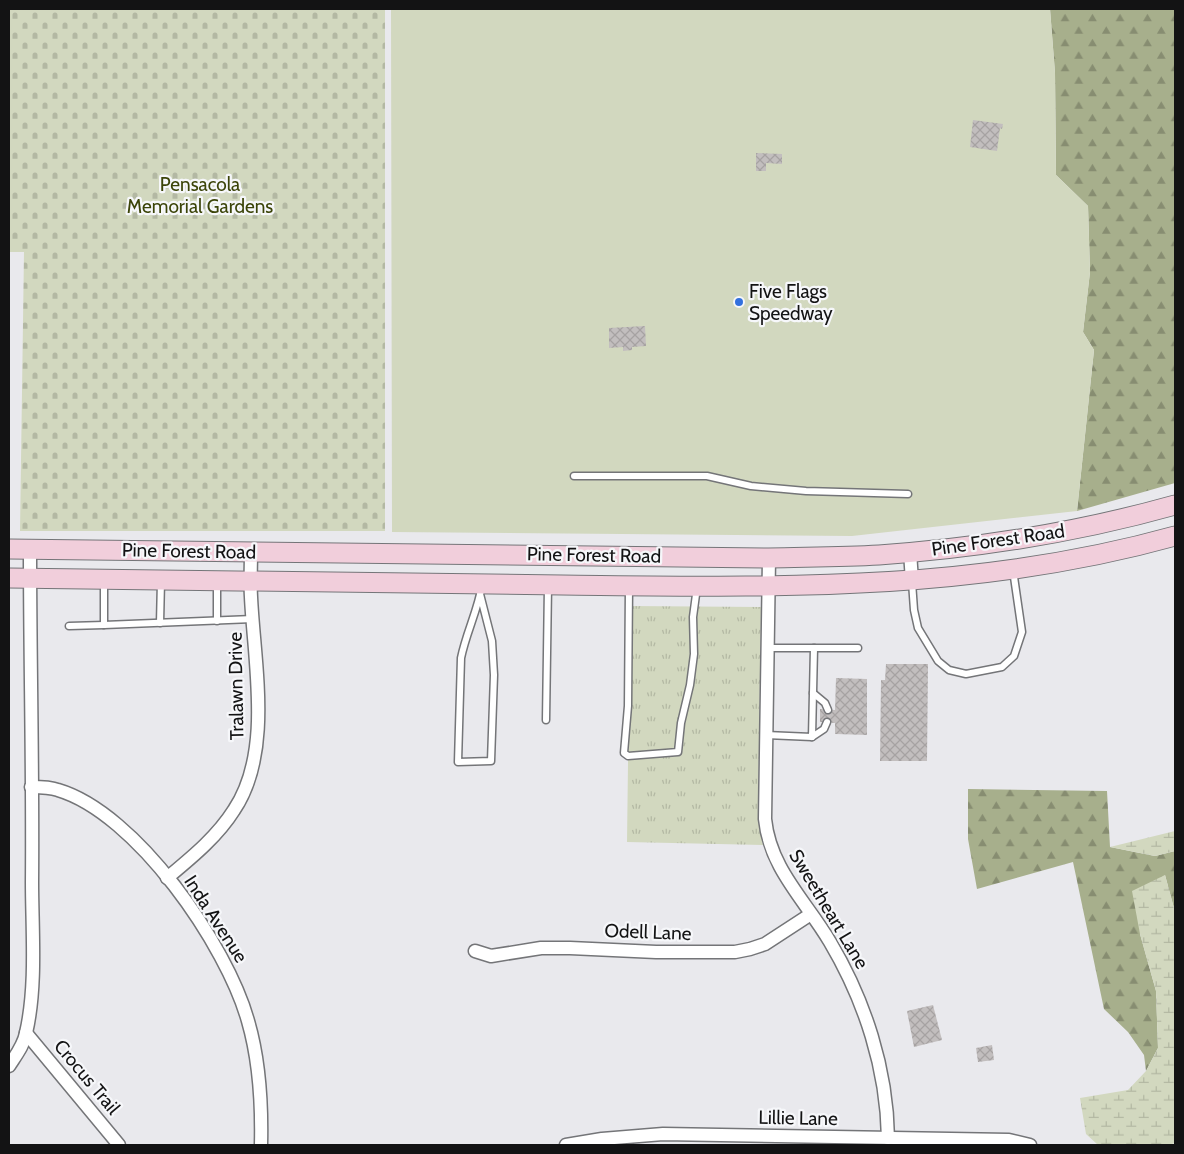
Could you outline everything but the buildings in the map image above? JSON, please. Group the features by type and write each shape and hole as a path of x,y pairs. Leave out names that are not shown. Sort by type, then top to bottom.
{"main road":[{"name":"Pine Forest Road","path":"9,549 769,558 835,557 910,552 1012,540 1075,529 1175,505"},
{"name":"Pine Forest Road","path":"9,578 319,582 481,589 548,585 769,587 845,585 912,581 1013,570 1094,556 1175,536"},
{"path":"319,552 319,582"},
{"path":"572,555 572,585"}],"street":[{"path":"9,1066 20,1050 26,1033 30,1011 32,970 30,549"},
{"name":"Tralawn Drive","path":"167,878 208,841 234,811 245,791 252,770 256,746 258,699 251,552"},
{"path":"910,552 912,581"},
{"name":"Sweetheart Lane","path":"769,558 765,819 768,839 786,879 830,940 845,968 866,1020 882,1078 892,1141"},
{"name":"Inda Avenue","path":"31,786 56,789 62,792 103,814 134,840 167,878 212,940 237,989 248,1018 256,1049 262,1117 261,1145"},
{"name":"Odell Lane","path":"475,951 491,956 542,948 656,952 735,952 750,950 766,944 811,914"},
{"name":"Crocus Trail","path":"26,1033 119,1145"},
{"name":"Lillie Lane","path":"566,1145 602,1139 663,1134 892,1141 1010,1140 1030,1145"}],"lane":[{"path":"574,476 707,476 751,486 797,490 908,494"},
{"path":"912,581 914,610 918,628 938,661 949,670 966,674 1002,667 1014,656 1022,632 1013,570"},
{"path":"104,579 104,625"},
{"path":"160,623 161,580"},
{"path":"217,620 218,580"},
{"path":"546,720 548,585"},
{"path":"629,586 628,706 624,753 628,756 678,752 681,723 690,685 694,654 694,617 697,586"},
{"path":"481,589 492,641 494,675 491,761 458,762 461,658 481,589"},
{"path":"69,626 253,619"},
{"path":"768,642 814,648 858,648"},
{"path":"812,737 814,648"},
{"path":"813,693 825,703 828,710"},
{"path":"766,735 812,737 824,729 827,722"}],"green space":[{"name":"Pensacola Memorial Gardens","path":"9,9 385,9 385,531 20,531 24,252 9,252"},
{"name":"Five Flags Speedway","path":"391,9 1050,9 1055,73 1056,175 1088,206 1090,272 1083,332 1094,350 1077,511 852,536 392,532"},
{"path":"1050,9 1175,9 1175,483 1077,511 1094,350 1083,332 1090,272 1088,206 1056,175 1055,73"},
{"path":"630,606 761,607 758,819 763,845 627,842"},
{"path":"968,789 1107,791 1110,847 1155,856 1175,851 1175,912 1165,875 1140,934 1156,991 1158,1048 1146,1071 1144,1055 1128,1032 1104,1009 1073,862 977,889 968,839"},
{"path":"1175,831 1175,851 1155,856 1110,847"},
{"path":"1165,875 1175,912 1175,1143 1169,1145 1098,1145 1086,1134 1080,1098 1128,1090 1146,1071 1158,1048 1156,991 1140,934 1132,891"}],"place":[{"name":"Five Flags Speedway","path":"739,302"}]}
